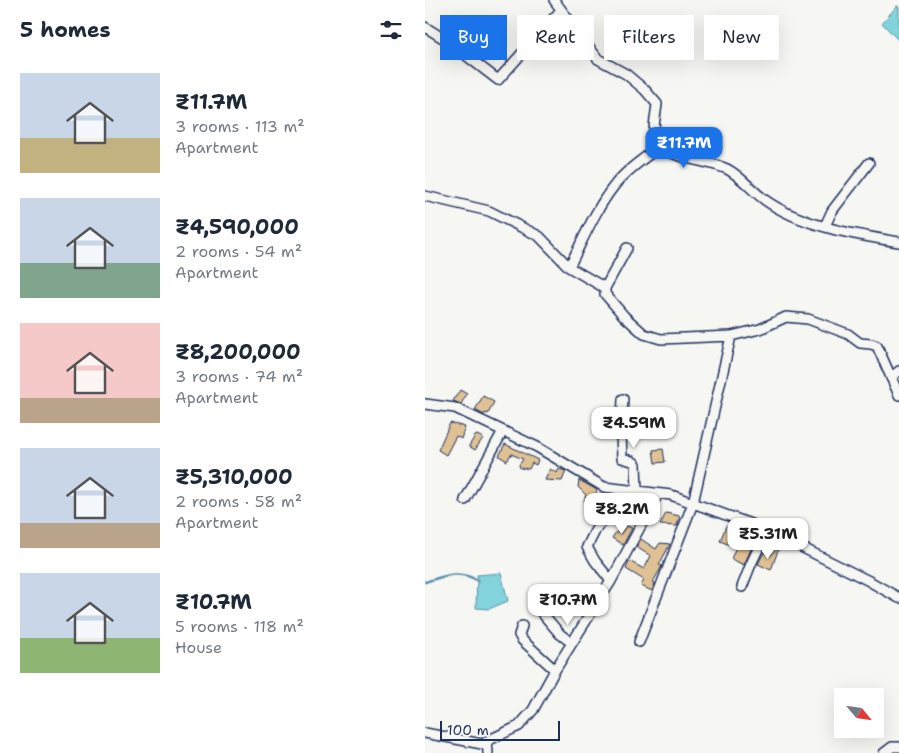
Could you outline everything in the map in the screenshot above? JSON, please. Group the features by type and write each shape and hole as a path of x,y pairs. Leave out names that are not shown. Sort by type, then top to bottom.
{"street":[{"path":"554,0 598,60 626,74 645,90 657,104 654,132 658,145 673,154 703,161 728,170 765,200 796,218 825,226 898,239"},
{"path":"425,27 446,40 498,80 561,10"},
{"path":"569,267 601,206 614,186 631,169 661,146"},
{"path":"825,226 832,211 869,164"},
{"path":"425,196 489,211 539,236 569,267 605,288"},
{"path":"627,248 605,288 605,294 643,334 661,339 731,336 760,330 786,318 808,318 849,334 860,343 877,346 899,395"},
{"path":"639,642 693,503 731,336"},
{"path":"891,378 899,371"},
{"path":"623,399 621,425 622,458 636,464 637,491"},
{"path":"425,404 455,408 537,447 604,487 671,495 767,530 899,598"},
{"path":"465,500 503,431"},
{"path":"611,580 587,548 595,531 622,490"},
{"path":"425,733 487,749 487,741 519,726 533,710 555,670 611,580 658,494"},
{"path":"742,587 767,530"},
{"path":"537,607 560,634 572,643"},
{"path":"522,626 519,635 521,640 555,670"},
{"path":"885,753 892,747 899,747"}],"water":[{"path":"897,6 899,7 899,41 882,23"},
{"path":"501,573 508,601 489,609 476,608 477,575"}],"building":[{"path":"460,390 467,394 461,404 453,401"},
{"path":"483,396 494,402 488,414 485,413 484,415 475,410"},
{"path":"450,423 465,427 461,439 456,436 446,455 438,450"},
{"path":"477,435 483,438 475,450 469,446"},
{"path":"505,444 538,460 536,465 532,463 529,469 520,468 519,465 523,459 511,454 507,461 499,456"},
{"path":"663,449 665,462 655,463 653,450"},
{"path":"550,469 557,473 559,469 566,471 562,481 545,480"},
{"path":"579,480 597,490 595,496 609,499 602,509 584,501 586,495 578,487"},
{"path":"666,513 680,516 677,526 660,525"},
{"path":"626,526 632,528 623,545 612,538 616,532 620,534"},
{"path":"726,526 736,530 730,545 720,541"},
{"path":"641,539 656,549 660,543 670,544 659,565 662,566 653,582 655,583 652,591 641,586 644,580 626,569 629,561 644,569 651,556 636,547"},
{"path":"738,542 752,547 744,565 731,559"},
{"path":"780,545 771,570 758,564 764,552 771,555"}],"waterway":[{"path":"425,582 458,574 478,581"}]}
